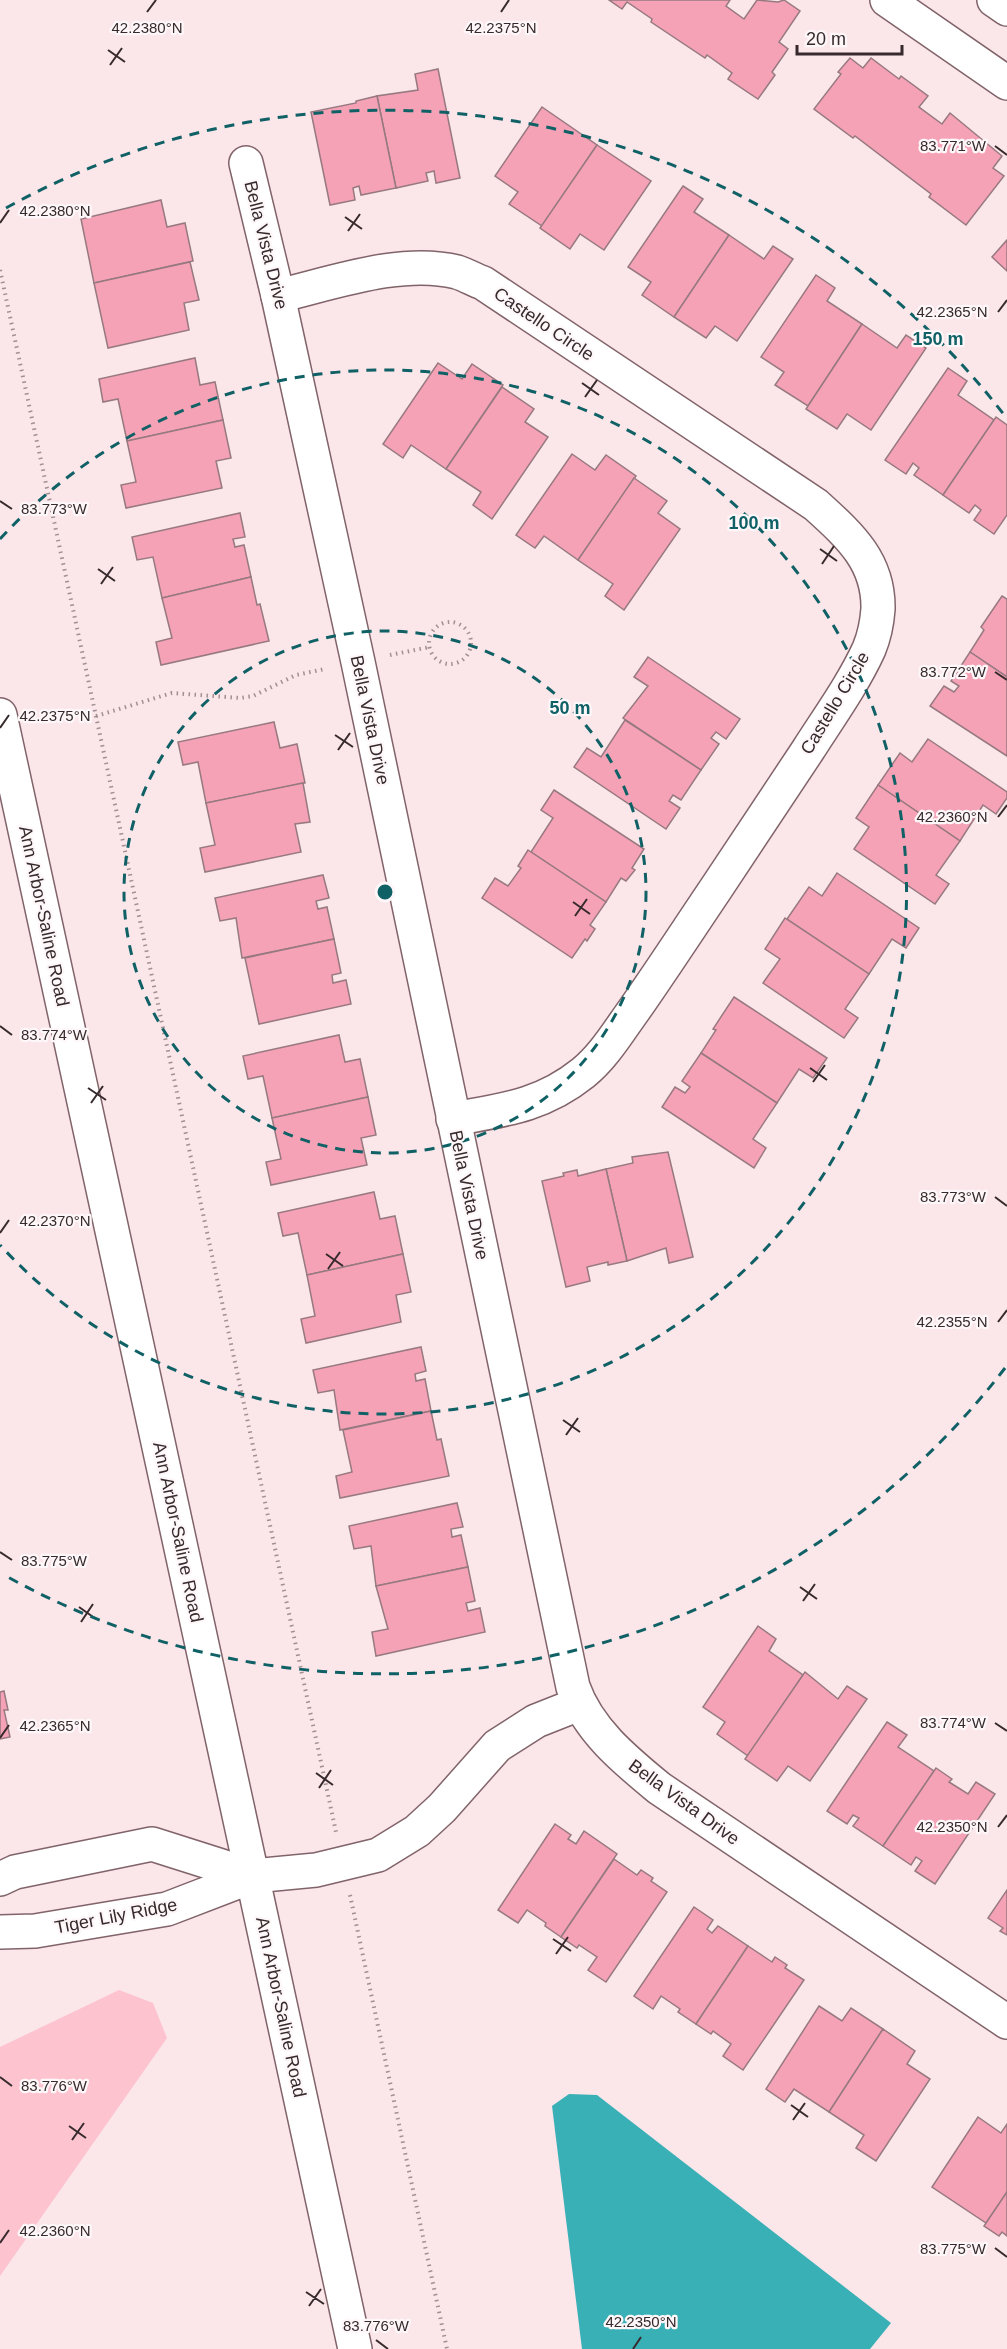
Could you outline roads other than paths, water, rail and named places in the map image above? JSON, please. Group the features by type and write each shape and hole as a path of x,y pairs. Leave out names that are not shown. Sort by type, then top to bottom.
{"street":[{"path":"887,0 1007,83"},
{"path":"994,0 1007,9"},
{"name":"Bella Vista Drive","path":"246,163 278,296 361,674 573,1687 579,1704 612,1747 659,1788 1007,2022"},
{"name":"Castello Circle","path":"278,296 403,269 434,269 458,273 483,283 816,505 840,526 856,546 872,568 877,586 876,623 870,647 857,672 672,955 603,1054 555,1093 538,1101 453,1119"},
{"name":"Ann Arbor-Saline Road","path":"0,715 355,2349"},
{"path":"0,1879 15,1872 152,1844 253,1876 316,1870 378,1855 417,1832 442,1808 497,1746 536,1721 579,1704"},
{"name":"Tiger Lily Ridge","path":"0,1932 35,1931 167,1909 253,1876"}],"water":[{"path":"569,2094 597,2095 891,2323 870,2349 582,2349 552,2106"}]}
